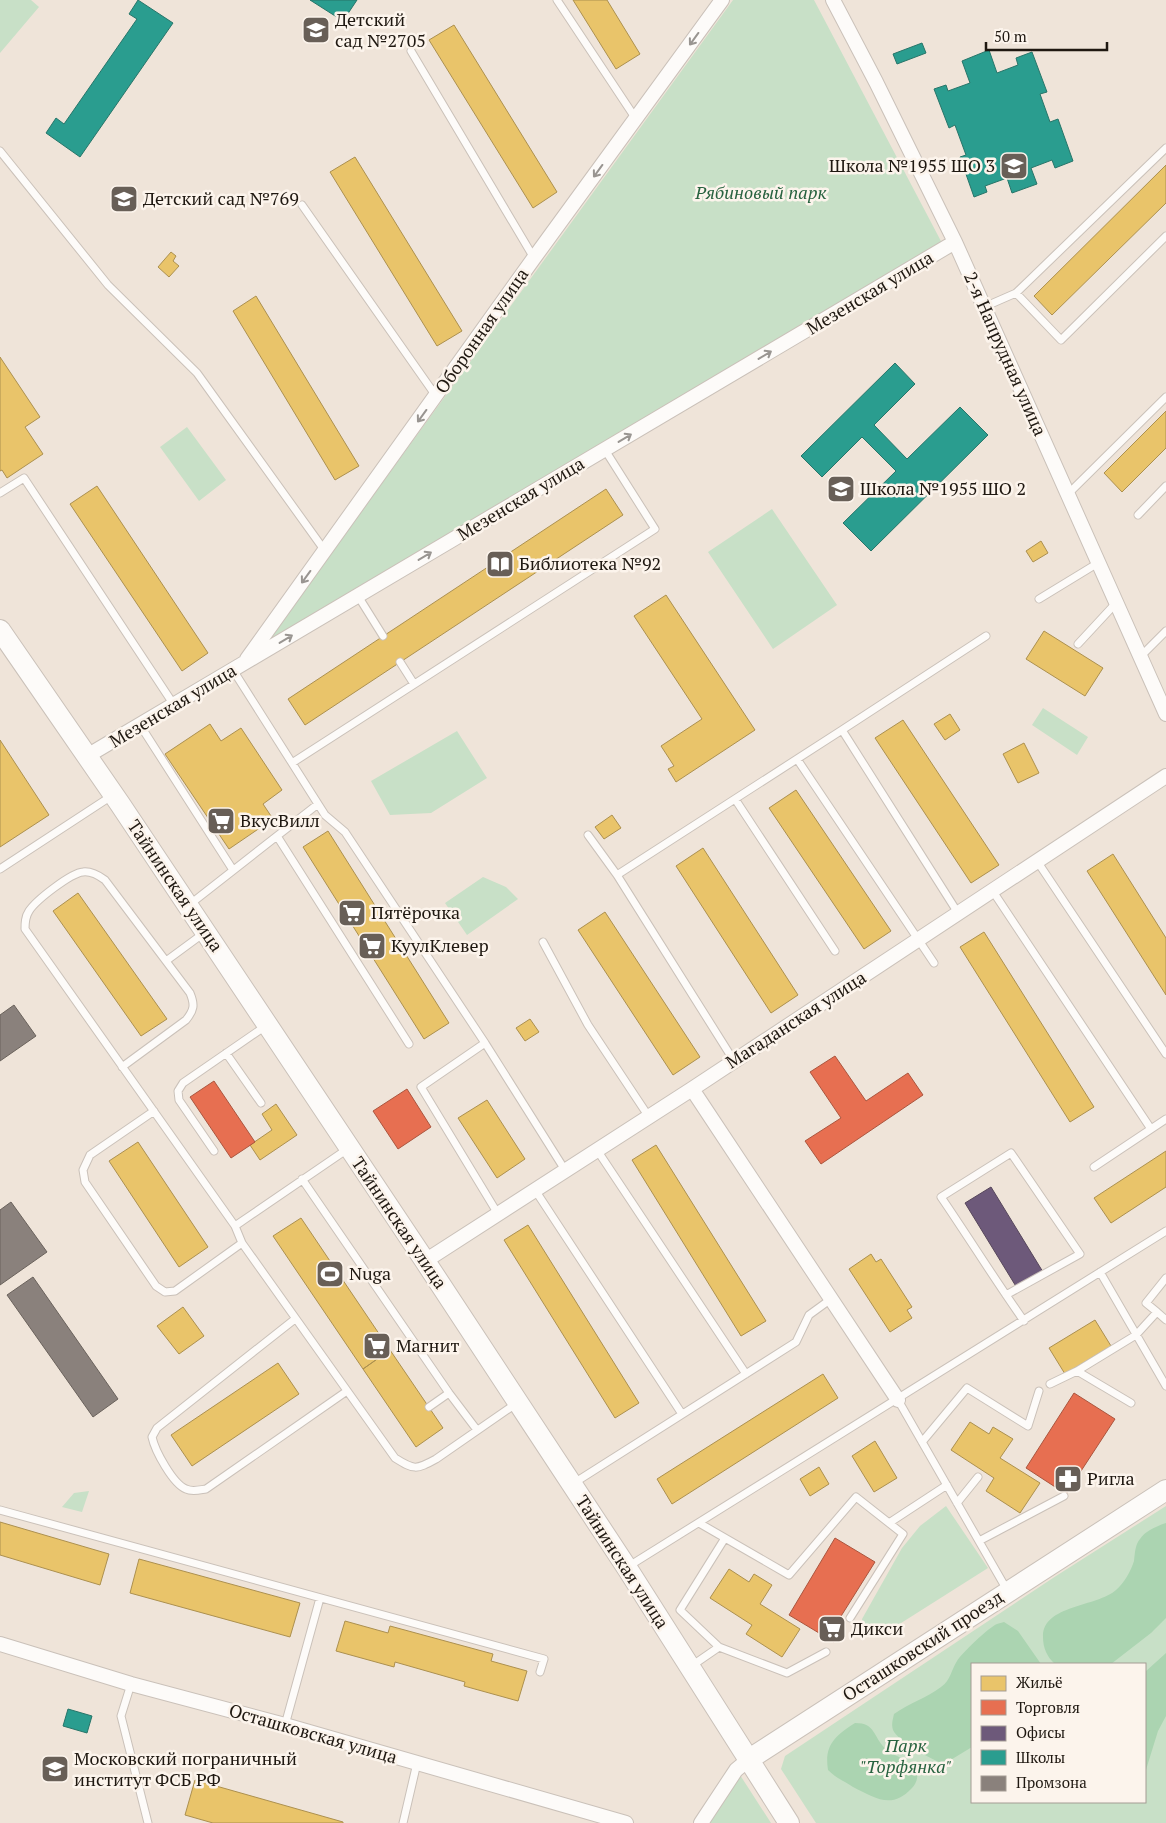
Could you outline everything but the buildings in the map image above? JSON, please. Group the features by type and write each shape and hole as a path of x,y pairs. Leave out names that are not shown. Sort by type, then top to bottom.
{"main road":[{"name":"Тайнинская улица","path":"0,630 113,794 518,1402 627,1568 789,1823"},
{"name":"Осташковский проезд","path":"748,1760 1166,1490"}],"street":[{"name":"Оборонная улица","path":"238,667 325,551 534,258 722,0"},
{"name":"2-я Напрудная улица","path":"833,0 955,242 1166,714"},
{"name":"Мезенская улица","path":"87,756 955,242"},
{"name":"Магаданская улица","path":"424,1261 692,1089 1166,776"},
{"path":"692,1089 898,1400"},
{"name":"Осташковская улица","path":"0,1644 131,1684 285,1725 626,1823"},
{"name":"Осташковский проезд","path":"701,1823 736,1770 748,1760"}],"lane":[{"path":"557,0 636,119"},
{"path":"410,51 534,258"},
{"path":"984,307 1016,293 1166,148"},
{"path":"0,151 108,285 197,374 325,551"},
{"path":"302,205 436,397"},
{"path":"1016,293 1061,340 1166,236"},
{"path":"1067,494 1166,397"},
{"path":"292,764 655,528 605,450"},
{"path":"0,493 24,478 174,705"},
{"path":"1138,515 1166,486"},
{"path":"1039,599 1098,563"},
{"path":"358,596 383,636"},
{"path":"1078,644 1116,603"},
{"path":"1140,657 1166,631"},
{"path":"617,876 986,636"},
{"path":"400,662 414,684"},
{"path":"238,667 292,764 324,815 345,832 485,1043 565,1170"},
{"path":"140,725 233,870"},
{"path":"842,730 958,913"},
{"path":"797,759 934,964"},
{"path":"0,869 113,794"},
{"path":"735,799 835,951"},
{"path":"187,906 318,804"},
{"path":"588,835 617,876 734,1061"},
{"path":"277,836 409,1044"},
{"path":"1037,861 1166,1054"},
{"path":"122,1067 186,1020 193,1011 194,1003 190,993 105,880 96,874 85,871 75,874 34,905 25,919 26,930 122,1067 235,1226 242,1242 346,1391 396,1458 410,1467 422,1467 518,1402"},
{"path":"992,890 1151,1129"},
{"path":"166,961 205,932"},
{"path":"543,942 588,1025 649,1117"},
{"path":"214,1151 179,1100 178,1091 183,1083 267,1025"},
{"path":"485,1043 421,1087 498,1214"},
{"path":"226,1053 261,1104"},
{"path":"154,1111 90,1155 83,1170 85,1182 90,1190 156,1286 165,1292 174,1291 242,1242"},
{"path":"1094,1167 1166,1119"},
{"path":"235,1226 349,1148"},
{"path":"596,1150 746,1374"},
{"path":"1006,1295 1080,1254 1011,1153 941,1196 1006,1295 1024,1321"},
{"path":"302,1180 449,1393 477,1430"},
{"path":"535,1190 682,1414"},
{"path":"627,1568 1166,1231"},
{"path":"1100,1272 1166,1386"},
{"path":"1166,1278 1146,1302 1166,1320"},
{"path":"572,1484 796,1342 809,1315 831,1299"},
{"path":"1050,1384 1077,1371 1136,1335 1157,1312"},
{"path":"296,1319 157,1428 152,1437 154,1447 176,1482 186,1490 206,1489 346,1391"},
{"path":"1077,1371 1130,1403"},
{"path":"922,1442 967,1388 1028,1426 1039,1391"},
{"path":"429,1407 449,1393"},
{"path":"898,1400 1008,1591"},
{"path":"957,1503 978,1477"},
{"path":"889,1523 947,1485"},
{"path":"979,1541 1064,1496"},
{"path":"699,1523 789,1575 856,1497 903,1534 850,1618"},
{"path":"0,1510 544,1659 540,1672"},
{"path":"725,1538 680,1610 719,1648 787,1673 826,1652"},
{"path":"285,1725 320,1598"},
{"path":"689,1668 719,1648"},
{"path":"131,1684 121,1716 148,1823"},
{"path":"403,1823 417,1763"}],"green space":[{"path":"0,0 31,0 39,7 0,53"},
{"name":"Рябиновый парк","path":"733,0 814,0 943,245 263,647"},
{"path":"187,427 226,480 199,501 160,447"},
{"path":"772,509 837,605 773,649 708,552"},
{"path":"1043,708 1088,737 1077,755 1032,725"},
{"path":"457,731 487,778 431,813 390,815 371,781"},
{"path":"483,877 506,887 518,899 467,935 445,903"},
{"path":"89,1491 82,1512 62,1507 74,1493"},
{"path":"946,1506 988,1568 879,1637 871,1637 863,1631 862,1619 902,1548 920,1526"},
{"name":"Парк \"Торфянка\"","path":"1166,1506 1166,1823 816,1823 781,1769 785,1756 1056,1576"},
{"path":"1166,1523 1166,1618 1151,1633 1112,1663 1054,1663 1046,1652 1043,1641 1045,1626 1051,1619 1061,1613 1107,1596 1116,1590 1131,1569 1138,1541 1155,1527"},
{"path":"1004,1622 1018,1631 1040,1663 971,1663 971,1748 944,1764 908,1745 893,1730 894,1714 936,1691 949,1678 957,1661 964,1653 997,1624"},
{"path":"1166,1653 1166,1716 1158,1731 1146,1770 1146,1671"},
{"path":"855,1723 867,1725 871,1728 885,1748 913,1767 917,1773 917,1780 905,1795 890,1800 876,1798 853,1787 828,1770 828,1754 832,1742"},
{"path":"740,1775 771,1823 708,1823"}],"place":[{"name":"Детский сад №2705","path":"316,30"},
{"name":"Школа №1955 ШО 3","path":"1014,166"},
{"name":"Детский сад №769","path":"124,199"},
{"name":"Школа №1955 ШО 2","path":"841,489"},
{"name":"Библиотека №92","path":"500,564"},
{"name":"ВкусВилл","path":"221,821"},
{"name":"Пятёрочка","path":"352,913"},
{"name":"КуулКлевер","path":"372,946"},
{"name":"Nuga","path":"330,1274"},
{"name":"Магнит","path":"377,1346"},
{"name":"Ригла","path":"1068,1479"},
{"name":"Дикси","path":"832,1629"},
{"name":"Московский пограничный институт ФСБ РФ","path":"55,1769"}]}
